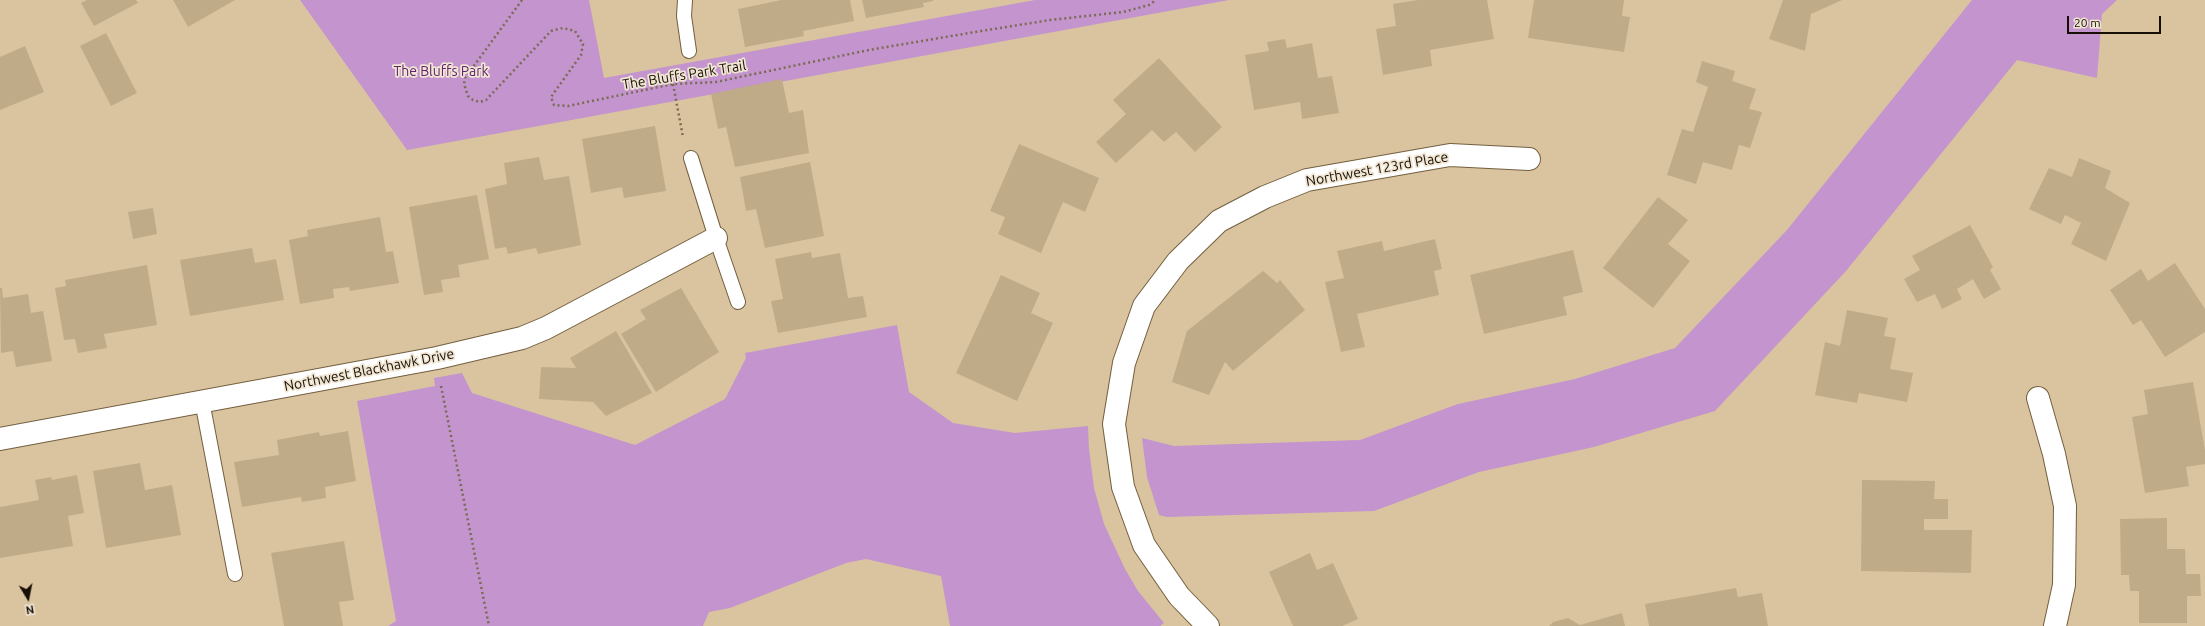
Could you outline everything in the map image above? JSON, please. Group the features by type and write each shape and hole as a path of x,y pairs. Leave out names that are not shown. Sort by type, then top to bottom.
{"street":[{"name":"Northwest 123rd Place","path":"1208,626 1179,596 1144,545 1123,487 1114,424 1124,363 1144,306 1178,261 1219,221 1265,197 1307,180 1450,155 1529,159"},
{"name":"Northwest Blackhawk Drive","path":"0,439 437,358 489,347 522,338 546,328 716,238"},
{"path":"2038,398 2054,454 2065,506 2064,586 2055,626"}],"lane":[{"path":"685,0 684,16 688,51"},
{"path":"691,158 738,302"},
{"path":"202,401 236,574"}],"path":[{"name":"The Bluffs Park Trail","path":"522,0 465,78 464,84 468,96 473,100 480,102 486,100 551,31 563,28 575,31 583,44 581,55 551,97 554,105 568,106 673,84 716,82 869,50 975,32 1050,20 1123,12 1149,4 1156,0"},
{"path":"673,84 685,149 691,158"},
{"path":"437,358 488,626"}],"green space":[{"name":"The Bluffs Park","path":"300,0 589,0 604,78 1035,0 1229,0 407,150"},
{"path":"1972,0 2117,0 2102,14 2097,78 2017,60 1846,271 1715,411 1594,447 1479,472 1374,511 1167,517 1159,515 1147,477 1142,438 1174,446 1360,440 1458,404 1575,379 1675,348 1787,230"},
{"path":"897,325 909,392 953,423 1015,433 1088,426 1089,449 1094,488 1104,524 1125,569 1138,591 1164,623 1160,626 950,626 941,576 866,559 846,563 730,608 709,612 703,626 388,626 396,621 357,401 435,386 434,378 462,373 472,393 635,445 725,399 746,358 745,353"}],"building":[{"path":"87,0 136,0 138,3 94,26 81,3"},
{"path":"173,0 235,0 188,27"},
{"path":"781,0 850,0 854,21 803,31 804,36 745,47 738,9"},
{"path":"862,0 933,1 923,3 924,7 866,18"},
{"path":"1418,0 1487,0 1494,39 1430,50 1432,66 1383,75 1376,29 1396,26 1393,4"},
{"path":"1534,0 1624,0 1622,16 1630,17 1624,52 1528,38"},
{"path":"1783,0 1842,0 1811,14 1805,51 1769,39"},
{"path":"106,33 137,93 111,106 80,46"},
{"path":"1285,39 1287,48 1312,43 1318,78 1332,76 1339,113 1302,119 1300,102 1254,110 1245,55 1269,51 1267,42"},
{"path":"25,46 44,92 0,110 0,57"},
{"path":"1159,58 1222,127 1195,152 1176,132 1164,142 1152,130 1116,163 1096,142 1126,114 1113,100"},
{"path":"1702,61 1735,71 1732,81 1756,89 1749,109 1762,112 1750,148 1739,145 1732,170 1703,162 1696,184 1667,175 1682,129 1693,132 1708,87 1696,82"},
{"path":"782,79 789,113 803,110 809,153 735,167 726,127 718,129 711,94"},
{"path":"655,126 666,191 624,198 622,187 591,193 582,139"},
{"path":"1019,144 1099,178 1085,212 1063,202 1041,253 998,234 1005,217 990,211"},
{"path":"539,157 544,180 569,176 581,245 538,254 536,248 508,254 506,247 495,249 485,189 507,184 504,163"},
{"path":"2079,158 2111,171 2105,188 2130,203 2106,261 2071,244 2081,223 2065,215 2061,224 2029,209 2049,168 2072,177"},
{"path":"810,162 824,236 765,248 756,209 746,211 740,177"},
{"path":"477,195 489,259 458,265 460,277 441,280 443,292 424,295 409,207"},
{"path":"1658,197 1688,220 1668,244 1690,261 1653,308 1603,268"},
{"path":"153,208 157,234 133,239 128,212"},
{"path":"380,217 386,252 393,251 399,283 350,291 349,287 333,289 334,298 300,304 289,240 308,236 307,230"},
{"path":"1970,225 1993,267 1990,270 2001,289 1984,299 1973,279 1957,289 1962,299 1942,309 1935,294 1917,302 1904,279 1920,270 1912,256"},
{"path":"1435,239 1442,269 1434,271 1439,295 1357,314 1365,347 1341,352 1325,282 1344,278 1337,251 1382,241 1384,251"},
{"path":"252,248 255,263 276,259 284,300 190,316 180,260"},
{"path":"1573,250 1583,292 1563,297 1567,315 1484,334 1470,275"},
{"path":"811,252 812,258 840,253 848,298 863,296 867,317 778,333 771,301 783,299 775,259"},
{"path":"2175,263 2205,309 2205,332 2165,357 2141,320 2133,325 2110,290 2141,269 2148,281"},
{"path":"147,265 157,325 104,334 107,348 78,353 75,339 64,340 55,288 66,286 65,280"},
{"path":"1263,271 1277,283 1280,280 1305,310 1233,371 1225,362 1209,395 1172,382 1187,331"},
{"path":"1001,275 1040,293 1031,313 1053,323 1017,401 956,373"},
{"path":"0,288 2,288 3,298 28,294 31,313 43,311 52,361 16,367 13,351 1,353"},
{"path":"681,288 719,352 656,392 621,334 646,319 640,310"},
{"path":"1847,310 1888,318 1884,336 1896,338 1890,369 1913,373 1907,402 1859,393 1857,403 1815,395 1825,342 1840,346"},
{"path":"616,331 652,393 606,416 593,402 539,399 541,367 576,368 570,358"},
{"path":"2193,382 2205,450 2205,464 2186,467 2189,486 2145,493 2132,417 2148,414 2144,390"},
{"path":"348,431 356,481 325,487 326,498 302,502 301,497 242,507 234,462 279,455 277,440 319,432 320,436"},
{"path":"140,463 145,490 172,485 181,535 106,548 93,471"},
{"path":"77,475 84,513 68,516 73,546 0,558 0,507 39,500 35,480 51,477 52,480"},
{"path":"1862,480 1935,481 1934,499 1948,499 1948,519 1924,519 1924,530 1972,530 1971,573 1861,571"},
{"path":"2167,518 2167,549 2185,549 2186,574 2200,574 2201,596 2187,596 2187,623 2139,623 2139,591 2130,591 2129,575 2121,575 2120,519"},
{"path":"344,541 354,600 339,602 343,626 284,626 271,553"},
{"path":"1310,553 1317,570 1333,563 1358,619 1342,626 1293,626 1269,572"},
{"path":"1736,588 1738,597 1762,593 1768,626 1649,626 1645,604"},
{"path":"1622,613 1625,626 1549,626 1553,622 1568,618 1580,625"}]}
